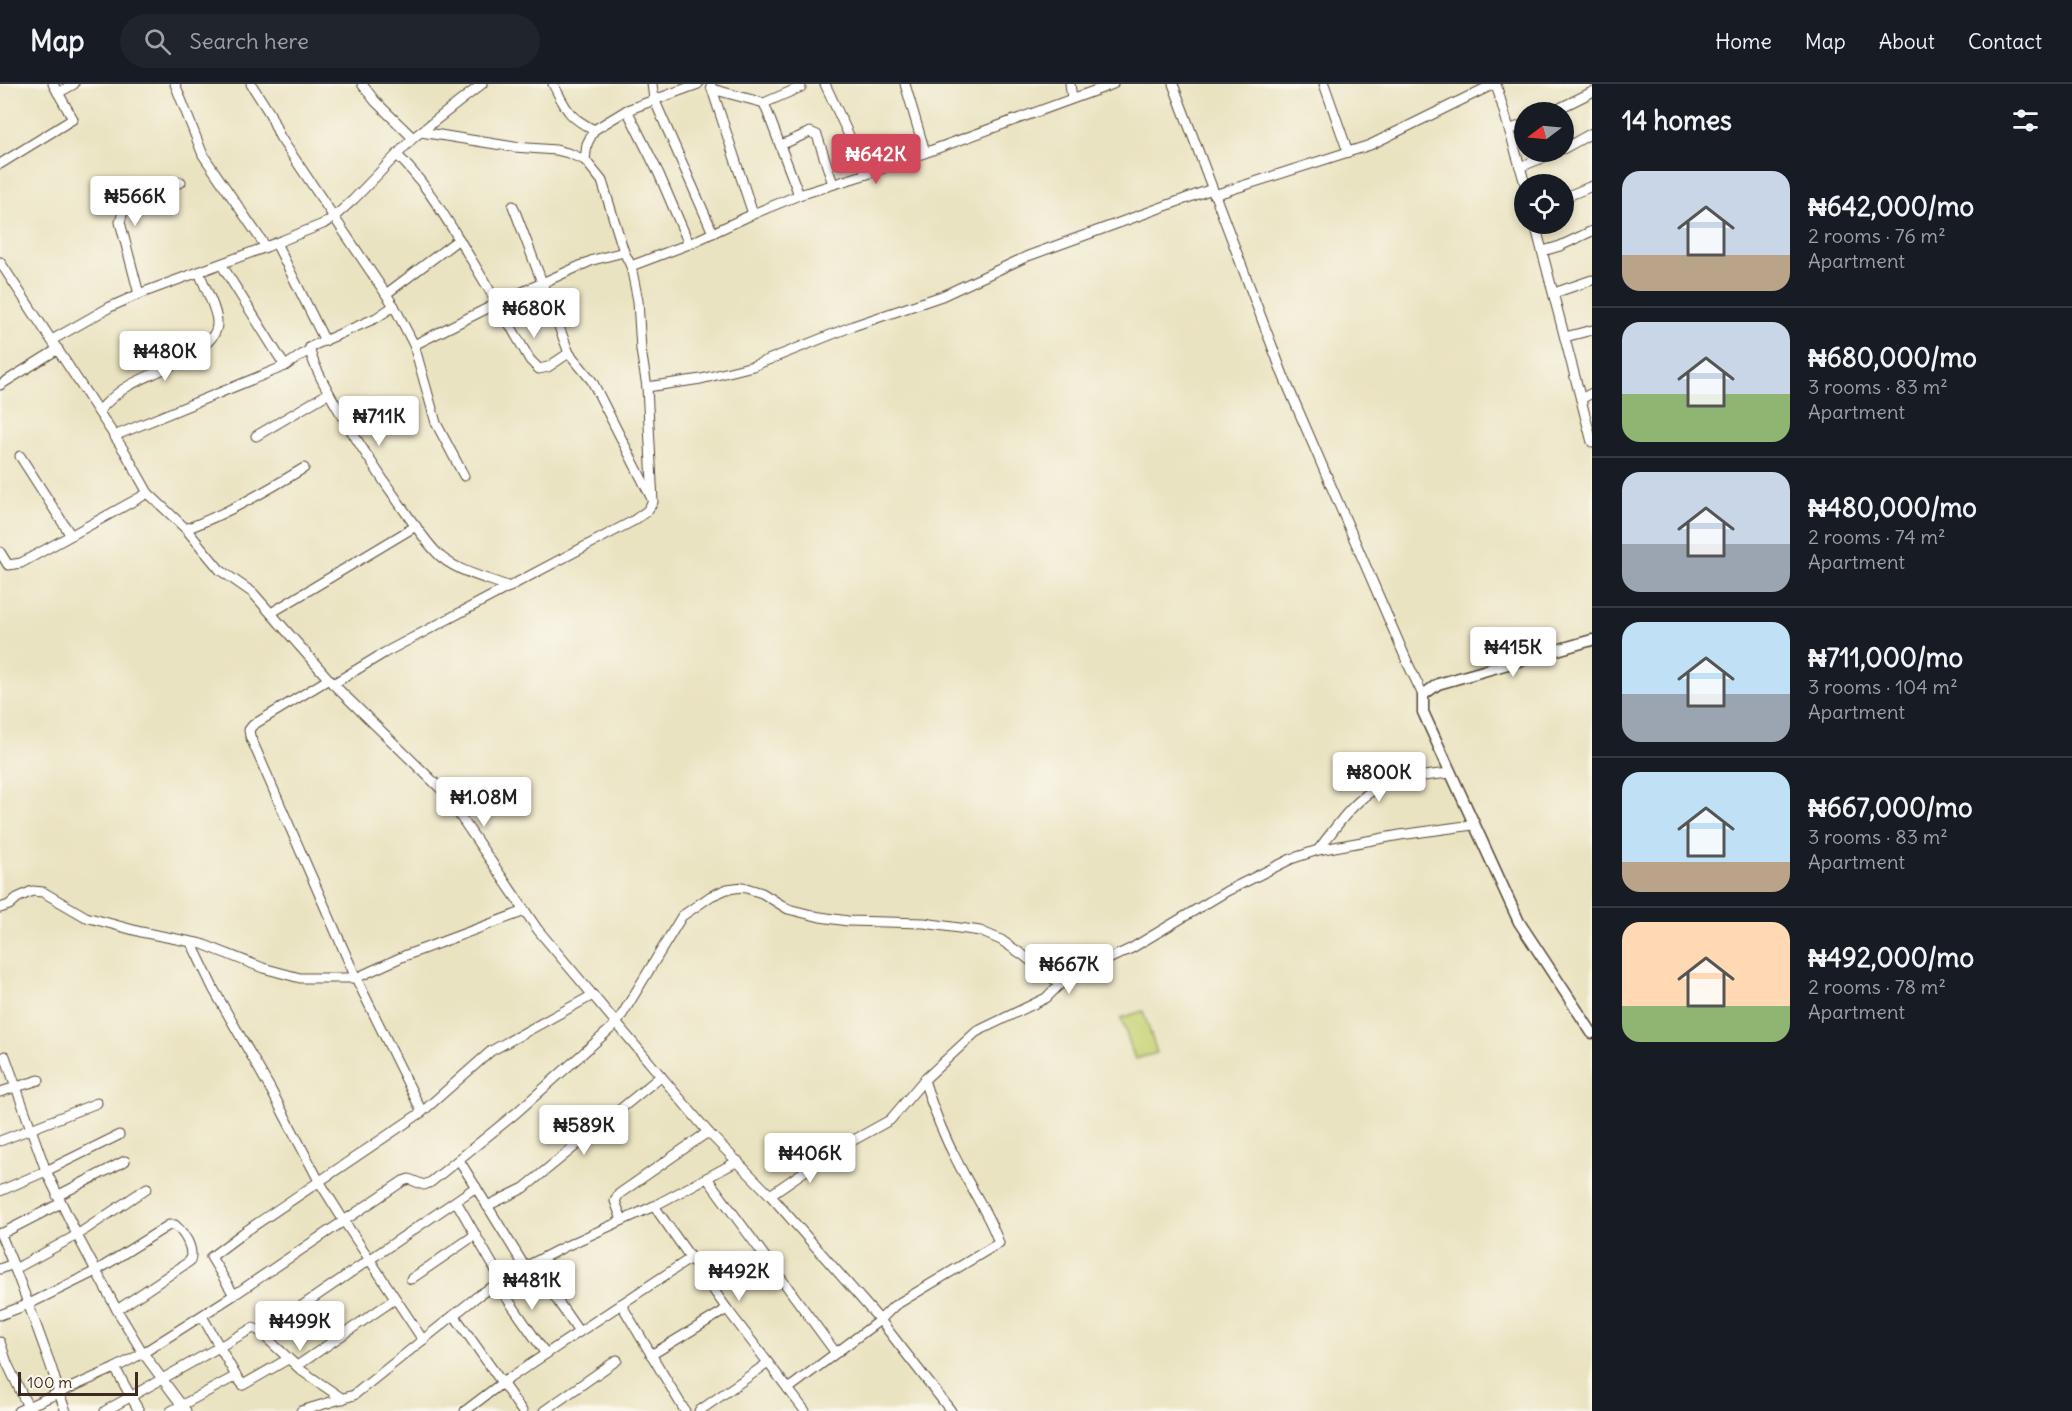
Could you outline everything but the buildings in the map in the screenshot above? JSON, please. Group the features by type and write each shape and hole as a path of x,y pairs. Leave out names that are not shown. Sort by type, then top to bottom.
{"street":[{"path":"0,164 73,119 56,88 74,84"},
{"path":"175,84 203,155 266,247"},
{"path":"250,84 270,114 280,137 394,306 414,345 436,423 464,476"},
{"path":"362,84 375,101 413,138"},
{"path":"52,340 110,307 139,294 311,230 334,218 413,138 482,84"},
{"path":"553,84 565,108 575,120 594,130"},
{"path":"652,84 654,99 713,233"},
{"path":"585,160 587,144 594,130 627,110 698,84"},
{"path":"825,84 867,174"},
{"path":"904,84 925,152"},
{"path":"1070,84 1072,98"},
{"path":"631,266 688,244 799,195 867,174 1113,84"},
{"path":"1173,84 1282,375 1408,666 1424,695 1423,712 1449,773 1519,922 1592,1033"},
{"path":"1324,84 1348,153"},
{"path":"648,387 701,380 753,366 853,326 942,296 1028,256 1213,192 1348,153 1370,145 1481,87 1495,84 1522,174"},
{"path":"711,86 764,103 801,87"},
{"path":"711,86 753,214"},
{"path":"1572,102 1592,92"},
{"path":"764,103 799,195"},
{"path":"627,110 659,174 688,244"},
{"path":"1509,130 1514,128"},
{"path":"421,132 514,147 556,150 585,160 602,181 624,252 631,266 638,301 641,350 648,387 653,502 647,511 633,521 384,653 253,725 249,730 356,978 422,1112"},
{"path":"781,144 810,132 818,135 833,184"},
{"path":"1574,143 1592,134"},
{"path":"397,155 421,180 498,303 530,360 539,369 548,367 569,354"},
{"path":"1520,167 1532,162"},
{"path":"139,294 120,222 125,205 144,195 181,182"},
{"path":"1574,193 1592,186"},
{"path":"513,206 569,354 592,381 653,502"},
{"path":"1543,251 1592,231"},
{"path":"1538,234 1592,442"},
{"path":"386,294 459,239"},
{"path":"276,243 325,341"},
{"path":"414,345 498,303 593,260 624,252"},
{"path":"221,264 285,366"},
{"path":"1,265 99,411 148,493 186,530 220,570 253,593 331,682 443,791 538,930 708,1132 770,1195 880,1320 951,1411"},
{"path":"99,411 114,395 129,385 190,355 208,344 214,337 218,321 199,272"},
{"path":"1554,293 1592,280"},
{"path":"114,436 285,366 310,347 376,318 394,306"},
{"path":"1565,337 1592,330"},
{"path":"0,385 58,350"},
{"path":"309,350 329,393 387,485 436,553 451,563 510,586"},
{"path":"256,436 329,393"},
{"path":"1581,399 1592,393"},
{"path":"20,456 70,534"},
{"path":"186,530 248,502 304,468"},
{"path":"0,552 8,565 21,563 148,493"},
{"path":"271,613 416,526"},
{"path":"1424,695 1438,684 1592,640"},
{"path":"1318,850 1348,813 1372,791 1406,779 1449,773"},
{"path":"770,1195 834,1151 890,1120 924,1080 975,1032 1046,998 1060,984 1132,948 1227,891 1291,859 1318,850 1473,825"},
{"path":"18,1411 115,1368 143,1353 234,1295 403,1180 409,1179 427,1185 516,1113 617,1023 682,916 711,896 727,889 743,887 762,893 788,909 820,917 848,921 924,923 980,931 1001,940 1060,984"},
{"path":"0,908 32,891 43,892 86,917 141,932 202,944 263,968 300,978 356,978 404,956 525,910"},
{"path":"191,942 214,990 319,1181 423,1340"},
{"path":"234,1295 210,1257 422,1112 491,1051 593,995"},
{"path":"5,1056 46,1171 59,1200 117,1311 143,1353 183,1408"},
{"path":"487,1206 524,1188 661,1076"},
{"path":"0,1092 39,1080"},
{"path":"788,1389 880,1320 894,1306 999,1243 985,1209 950,1148 924,1080"},
{"path":"0,1141 97,1103"},
{"path":"622,1220 615,1201 619,1194 708,1132"},
{"path":"0,1191 119,1135"},
{"path":"459,1160 487,1206 579,1332"},
{"path":"66,1411 58,1394 55,1376 29,1304 0,1233 126,1161"},
{"path":"305,1410 354,1395 454,1315 500,1282 529,1265 654,1206 738,1161"},
{"path":"707,1178 836,1353"},
{"path":"262,1333 476,1187"},
{"path":"0,1269 14,1267 77,1235 147,1188"},
{"path":"456,1201 500,1282 546,1354"},
{"path":"654,1206 727,1309 805,1411"},
{"path":"0,1315 29,1304 96,1271 169,1225 181,1230 192,1255 190,1261 117,1311"},
{"path":"411,1279 475,1235"},
{"path":"465,1411 502,1383 691,1258"},
{"path":"297,1366 395,1299"},
{"path":"621,1304 685,1411"},
{"path":"651,1355 727,1309"},
{"path":"454,1315 522,1411"},
{"path":"202,1316 241,1384 288,1359"},
{"path":"105,1411 252,1328 256,1328 288,1359 328,1391 343,1399"},
{"path":"0,1342 7,1363 28,1407"},
{"path":"544,1411 617,1360"},
{"path":"699,1411 768,1363"},
{"path":"115,1368 139,1411"},
{"path":"171,1411 183,1408 236,1376"}],"green space":[{"path":"1143,1011 1157,1053 1135,1059 1121,1018"}]}
